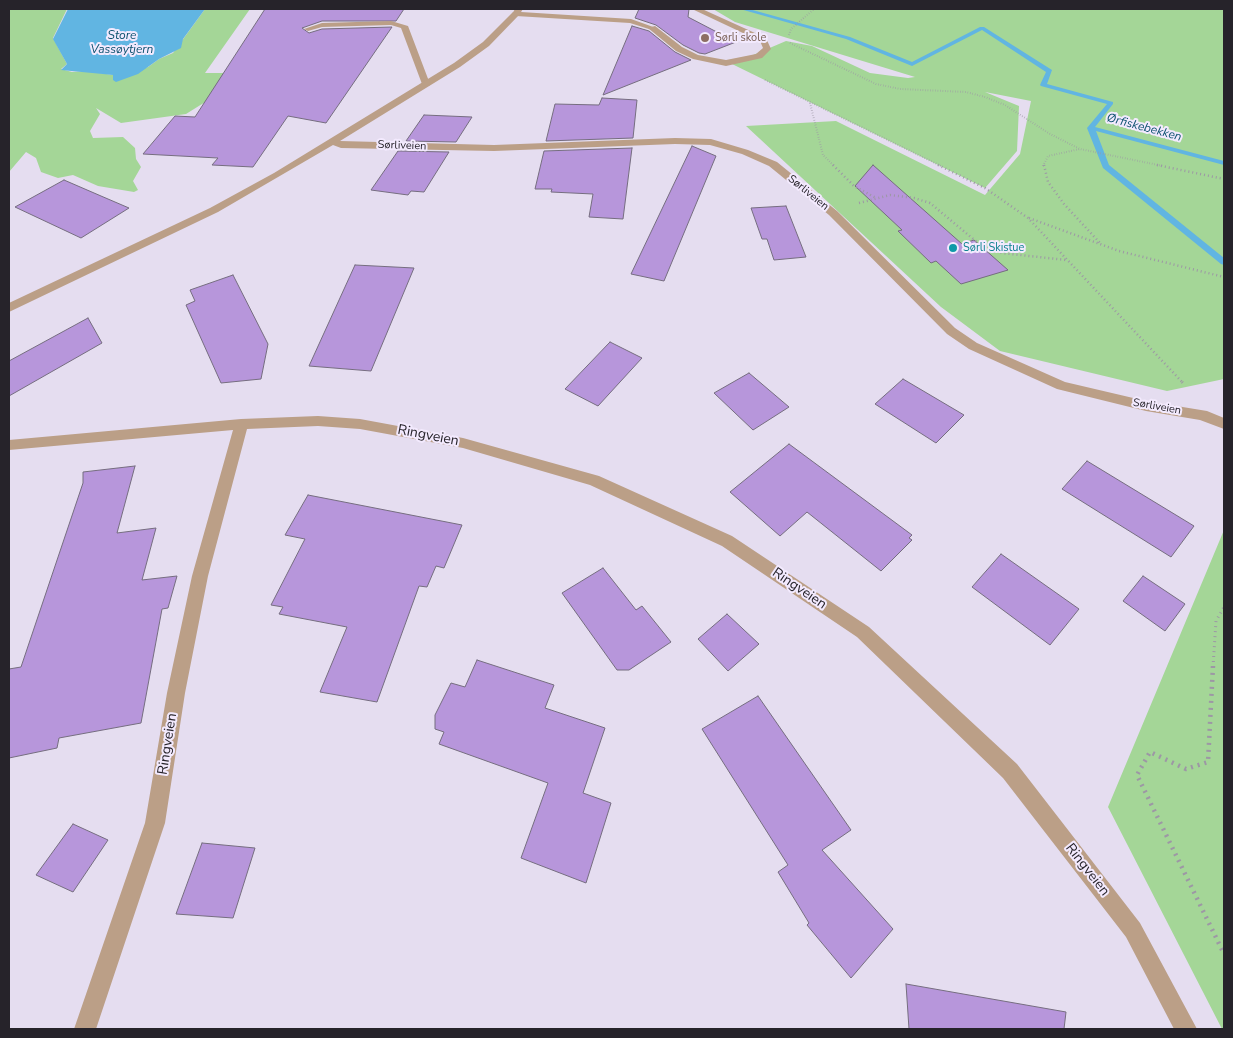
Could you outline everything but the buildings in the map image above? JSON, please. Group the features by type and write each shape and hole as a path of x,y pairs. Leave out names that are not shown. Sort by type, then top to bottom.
{"street":[{"path":"9,308 237,198 333,142 457,65 486,44 517,11 631,21 652,28 679,49 696,57 726,63 759,56 767,49 762,40 696,9"},
{"path":"308,29 322,25 391,23 404,26 426,84"},
{"name":"Sørliveien","path":"333,142 341,145 494,148 675,141 711,142 745,152 773,164 833,213 951,331 973,346 1062,386 1221,422"},
{"name":"Ringveien","path":"9,445 241,424 318,421 360,424 463,443 594,480 727,541 863,632 1010,771 1133,930 1186,1029"},
{"name":"Ringveien","path":"85,1029 156,823 176,693 200,576 241,424"}],"path":[{"path":"792,29 814,9"},
{"path":"786,41 876,84 900,88 966,92 985,97 1005,105 1050,134 1080,149"},
{"path":"726,63 985,188 1028,218 1221,422"},
{"path":"810,103 819,147 823,155 854,186 876,198"},
{"path":"1100,244 1064,204 1048,182 1043,166 1048,156 1064,150 1080,149 1224,179"},
{"path":"833,213 890,195 930,203 978,243 1002,253 1067,260"},
{"path":"1028,218 1100,244 1179,268 1224,277"},
{"path":"1224,608 1216,621 1208,762 1186,769 1150,752 1138,775 1224,954"}],"green space":[{"path":"9,9 67,9 53,38 67,64 61,69 72,72 86,71 113,75 148,67 159,59 173,53 205,9 250,9 205,73 245,73 226,89 186,114 121,123 96,108 100,114 90,131 93,138 123,137 135,148 136,159 141,167 133,181 138,190 134,192 98,186 73,175 58,178 41,172 36,158 26,152 9,172"},
{"path":"713,9 1224,9 1224,379 1167,391 1000,351 941,307 746,126 836,121 985,195 1020,154 1031,101 985,92 1019,106 1017,151 985,188 732,64 786,41 812,46 870,73 908,78 915,77 735,22"},
{"path":"1224,530 1224,1029 1222,1029 1108,807"}],"water":[{"name":"Store Vassøytjern","path":"68,9 205,9 183,39 181,48 159,59 138,74 116,82 113,80 113,75 61,70 67,64 53,39"}],"waterway":[{"name":"Ørfiskebekken","path":"743,9 848,38 912,64 982,28 1050,71 1043,85 1111,103 1091,128"},
{"name":"Ørfiskebekken","path":"1091,128 1224,163"},
{"path":"1091,128 1106,166 1224,262"}],"place":[{"name":"Sørli skole","path":"705,38"},
{"name":"Sørli Skistue","path":"953,248"}]}
